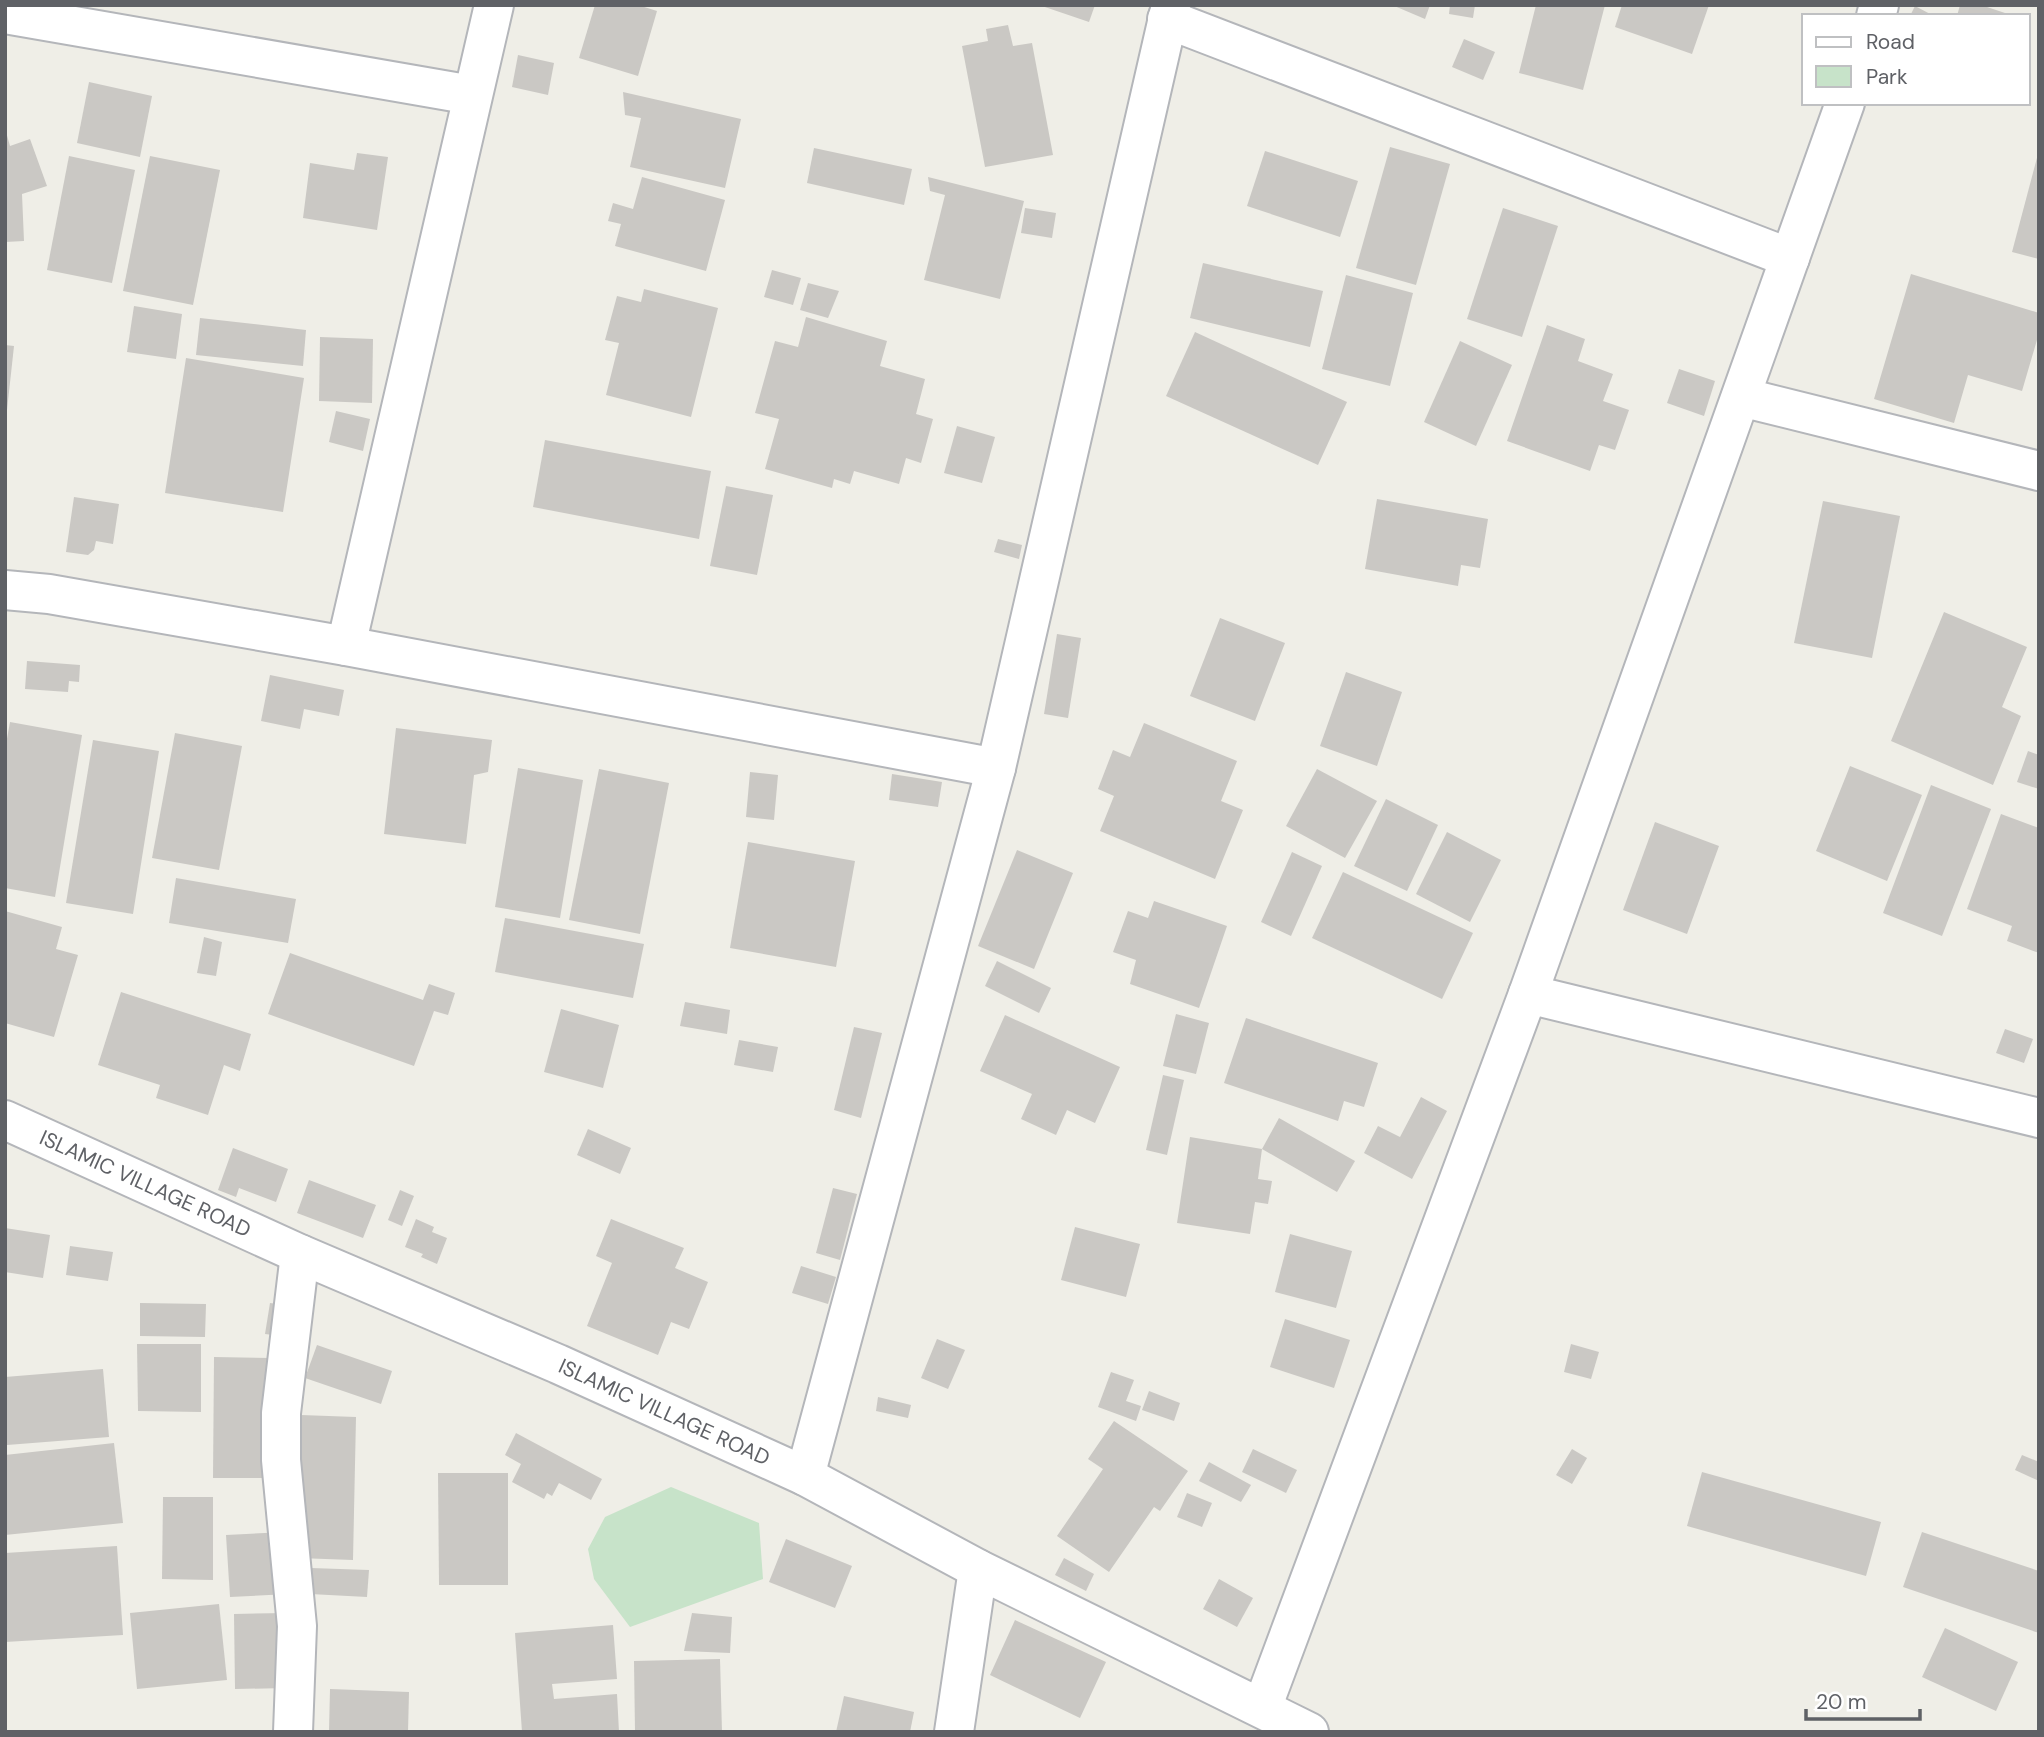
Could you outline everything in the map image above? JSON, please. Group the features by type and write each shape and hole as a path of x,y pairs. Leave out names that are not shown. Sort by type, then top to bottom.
{"street":[{"path":"346,646 494,5"},
{"path":"805,1476 996,768 1169,12 1790,258"},
{"path":"5,13 472,95"},
{"path":"1262,1708 1528,994 1844,105"},
{"path":"1741,397 2039,471"},
{"path":"5,590 49,594 346,646 996,768"},
{"path":"1528,994 2039,1118"},
{"name":"ISLAMIC VILLAGE ROAD","path":"5,1120 300,1254 558,1364 805,1476 978,1569 1309,1732"},
{"path":"293,1732 296,1626 281,1460 281,1413 300,1254"},
{"path":"954,1732 978,1569"}],"green space":[{"path":"671,1487 759,1523 763,1579 630,1627 594,1579 588,1549 605,1517"}],"building":[{"path":"595,5 638,5 657,11 638,76 579,58"},
{"path":"1039,5 1095,5 1089,22"},
{"path":"1392,5 1430,5 1425,19"},
{"path":"1450,5 1475,5 1473,18 1449,14"},
{"path":"1536,5 1605,5 1583,90 1519,73"},
{"path":"1622,5 1709,5 1692,54 1615,27"},
{"path":"1960,5 1981,5 2008,14 1958,14"},
{"path":"1915,6 1930,14 1911,14"},
{"path":"1008,25 1013,46 1032,43 1053,155 985,167 962,46 988,41 986,29"},
{"path":"1464,39 1495,52 1483,80 1452,67"},
{"path":"518,55 554,63 548,95 512,87"},
{"path":"89,82 152,96 140,157 77,143"},
{"path":"623,92 741,119 725,188 630,167 641,118 625,115"},
{"path":"6,132 10,146 30,139 47,186 22,194 24,241 5,242"},
{"path":"1390,147 1450,164 1416,285 1356,268"},
{"path":"814,148 912,169 904,205 807,183"},
{"path":"1265,151 1358,181 1340,237 1247,206"},
{"path":"357,153 388,157 377,230 303,218 310,163 354,170"},
{"path":"2039,154 2039,259 2012,252"},
{"path":"69,156 135,170 112,283 47,270"},
{"path":"150,156 220,170 193,305 123,291"},
{"path":"642,177 725,200 706,271 615,246 621,224 608,221 613,203 633,209"},
{"path":"928,177 1024,201 1000,299 924,280 945,195 930,191"},
{"path":"1025,208 1056,213 1052,238 1021,233"},
{"path":"1503,208 1558,226 1522,337 1467,319"},
{"path":"1203,263 1323,291 1310,347 1190,318"},
{"path":"772,270 801,278 793,305 764,297"},
{"path":"1911,274 2039,313 2039,333 2022,391 1968,375 1954,423 1874,399"},
{"path":"1346,275 1413,293 1390,386 1322,369"},
{"path":"808,283 839,291 828,318 800,310"},
{"path":"644,289 718,308 691,417 606,395 619,343 605,340 617,296 641,302"},
{"path":"134,306 182,314 176,359 127,352"},
{"path":"806,317 887,341 880,366 925,379 916,414 933,419 921,463 906,458 899,484 854,471 850,484 834,479 832,488 765,469 779,419 755,413 775,341 798,347"},
{"path":"200,318 306,330 303,366 196,355"},
{"path":"1547,325 1585,339 1578,361 1613,374 1603,401 1629,410 1615,450 1599,445 1590,471 1507,441"},
{"path":"1195,332 1347,402 1318,465 1166,396"},
{"path":"320,337 373,339 372,403 319,401"},
{"path":"1460,341 1512,365 1476,446 1424,422"},
{"path":"5,345 14,346 7,410 5,410"},
{"path":"186,358 304,378 283,512 165,493"},
{"path":"1679,369 1715,381 1704,416 1667,403"},
{"path":"336,411 370,419 363,451 329,442"},
{"path":"957,426 995,437 982,483 944,473"},
{"path":"545,440 711,471 699,539 533,507"},
{"path":"726,486 773,495 757,575 710,566"},
{"path":"74,497 119,504 113,544 96,541 94,550 88,555 66,552"},
{"path":"1377,499 1488,519 1480,568 1461,565 1458,586 1365,569"},
{"path":"1823,501 1900,516 1872,658 1794,643"},
{"path":"998,539 1022,545 1019,559 994,552"},
{"path":"1944,612 2027,647 2002,707 2021,716 1993,785 1891,741"},
{"path":"1220,618 1285,643 1255,721 1190,696"},
{"path":"1057,634 1081,638 1068,718 1044,714"},
{"path":"27,661 80,665 79,682 69,681 68,692 25,689"},
{"path":"1346,672 1402,692 1377,766 1320,746"},
{"path":"270,675 344,690 339,716 304,709 300,729 261,721"},
{"path":"10,722 82,735 55,897 5,888 5,750"},
{"path":"1144,723 1237,761 1221,801 1243,810 1215,879 1100,831 1114,796 1098,789 1113,750 1130,757"},
{"path":"396,728 492,740 488,772 474,775 466,844 384,834"},
{"path":"175,733 242,746 219,870 152,858"},
{"path":"93,740 159,751 133,914 66,903"},
{"path":"2028,751 2039,755 2039,789 2017,782"},
{"path":"1850,766 1922,795 1887,881 1816,851"},
{"path":"518,768 583,780 560,918 495,907"},
{"path":"599,769 669,783 640,934 569,920"},
{"path":"1317,769 1377,801 1345,858 1286,826"},
{"path":"750,772 778,775 774,820 746,817"},
{"path":"892,774 942,782 938,807 889,800"},
{"path":"1931,785 1991,809 1942,936 1883,913"},
{"path":"1386,799 1438,825 1407,891 1354,866"},
{"path":"2001,814 2039,828 2039,953 2007,941 2012,926 1967,909"},
{"path":"1655,822 1719,846 1687,934 1623,910"},
{"path":"1447,832 1501,860 1470,922 1416,894"},
{"path":"748,842 855,861 836,967 730,948"},
{"path":"1017,850 1073,873 1034,969 978,946"},
{"path":"1292,852 1322,866 1291,936 1261,922"},
{"path":"1343,872 1473,933 1442,999 1312,938"},
{"path":"176,878 296,899 288,943 169,923"},
{"path":"1154,901 1227,926 1199,1008 1130,984 1136,960 1113,952 1128,911 1148,918"},
{"path":"5,911 62,927 56,949 78,955 54,1037 5,1023"},
{"path":"505,918 644,944 633,998 495,972"},
{"path":"204,937 222,942 216,976 197,973"},
{"path":"290,953 423,1000 429,984 455,993 448,1015 434,1011 414,1066 268,1014"},
{"path":"997,961 1051,988 1039,1013 985,986"},
{"path":"121,992 251,1034 240,1071 224,1065 208,1115 156,1098 160,1085 98,1065"},
{"path":"685,1002 730,1010 727,1034 680,1026"},
{"path":"561,1009 619,1025 603,1088 544,1072"},
{"path":"1176,1014 1209,1023 1196,1074 1163,1066"},
{"path":"1005,1015 1120,1067 1095,1123 1067,1110 1056,1135 1021,1119 1032,1094 980,1071"},
{"path":"1246,1018 1378,1063 1364,1107 1344,1101 1338,1121 1224,1083"},
{"path":"854,1027 882,1033 861,1118 834,1110"},
{"path":"2005,1029 2033,1039 2024,1063 1996,1053"},
{"path":"739,1040 778,1047 773,1072 734,1065"},
{"path":"1163,1075 1184,1080 1167,1155 1146,1150"},
{"path":"1421,1097 1447,1111 1412,1179 1364,1153 1378,1126 1400,1137"},
{"path":"1279,1118 1355,1161 1337,1192 1262,1149"},
{"path":"588,1129 631,1148 620,1174 577,1155"},
{"path":"1190,1137 1262,1149 1258,1179 1272,1181 1268,1204 1255,1202 1250,1234 1177,1223"},
{"path":"233,1148 288,1169 276,1202 239,1188 236,1197 218,1190"},
{"path":"309,1180 376,1205 363,1238 297,1213"},
{"path":"833,1188 857,1194 840,1260 816,1253"},
{"path":"400,1190 414,1196 402,1226 388,1220"},
{"path":"416,1219 434,1227 432,1232 447,1238 437,1264 421,1257 423,1254 405,1247"},
{"path":"611,1219 684,1248 675,1268 708,1282 689,1329 671,1322 658,1355 587,1326 612,1263 596,1256"},
{"path":"1075,1227 1140,1244 1126,1297 1061,1280"},
{"path":"5,1228 50,1235 43,1278 5,1272"},
{"path":"1290,1234 1352,1251 1336,1308 1275,1292"},
{"path":"70,1246 113,1252 108,1281 66,1275"},
{"path":"801,1266 836,1277 828,1304 792,1293"},
{"path":"140,1303 206,1304 205,1337 140,1336"},
{"path":"270,1303 293,1306 289,1337 265,1334"},
{"path":"1285,1319 1350,1340 1334,1388 1270,1367"},
{"path":"937,1339 965,1350 948,1389 921,1378"},
{"path":"137,1344 201,1344 201,1412 138,1411"},
{"path":"1571,1344 1599,1352 1591,1379 1564,1372"},
{"path":"317,1345 392,1371 381,1404 305,1378"},
{"path":"214,1357 271,1358 270,1478 213,1478"},
{"path":"103,1369 109,1437 7,1445 5,1377"},
{"path":"1111,1372 1134,1380 1126,1401 1141,1406 1136,1421 1098,1407"},
{"path":"1149,1391 1180,1403 1174,1421 1142,1410"},
{"path":"878,1397 911,1405 908,1418 876,1411"},
{"path":"301,1415 356,1417 353,1560 298,1558"},
{"path":"1114,1421 1188,1471 1160,1511 1154,1507 1109,1572 1057,1536 1103,1469 1088,1459"},
{"path":"516,1433 602,1479 591,1500 559,1483 552,1496 547,1493 544,1499 512,1482 521,1464 505,1455"},
{"path":"114,1443 123,1523 5,1535 5,1455"},
{"path":"1253,1449 1297,1470 1286,1493 1242,1472"},
{"path":"1572,1449 1587,1458 1572,1484 1556,1475"},
{"path":"2022,1455 2039,1462 2039,1481 2015,1470"},
{"path":"1209,1462 1251,1485 1241,1502 1199,1481"},
{"path":"1702,1472 1881,1522 1866,1576 1687,1526"},
{"path":"438,1473 508,1473 508,1585 439,1585"},
{"path":"1187,1493 1212,1503 1202,1527 1177,1517"},
{"path":"163,1497 213,1497 213,1580 162,1579"},
{"path":"286,1532 289,1594 230,1597 226,1535"},
{"path":"1922,1532 2039,1571 2039,1633 1903,1587"},
{"path":"786,1539 852,1566 835,1608 769,1582"},
{"path":"117,1546 123,1635 5,1642 5,1553"},
{"path":"1064,1558 1094,1574 1086,1591 1055,1575"},
{"path":"311,1568 369,1570 367,1597 310,1594"},
{"path":"1219,1579 1253,1598 1237,1627 1203,1609"},
{"path":"219,1604 227,1680 137,1689 130,1613"},
{"path":"287,1613 287,1688 235,1689 234,1614"},
{"path":"692,1613 732,1617 730,1653 684,1651"},
{"path":"1015,1620 1106,1662 1080,1718 990,1675"},
{"path":"613,1625 617,1679 552,1684 554,1699 617,1694 619,1732 522,1732 515,1633"},
{"path":"1945,1628 2018,1662 1996,1711 1922,1677"},
{"path":"720,1659 722,1732 635,1732 634,1661"},
{"path":"330,1689 409,1692 408,1732 329,1732"},
{"path":"844,1696 914,1712 910,1732 836,1732"}]}
